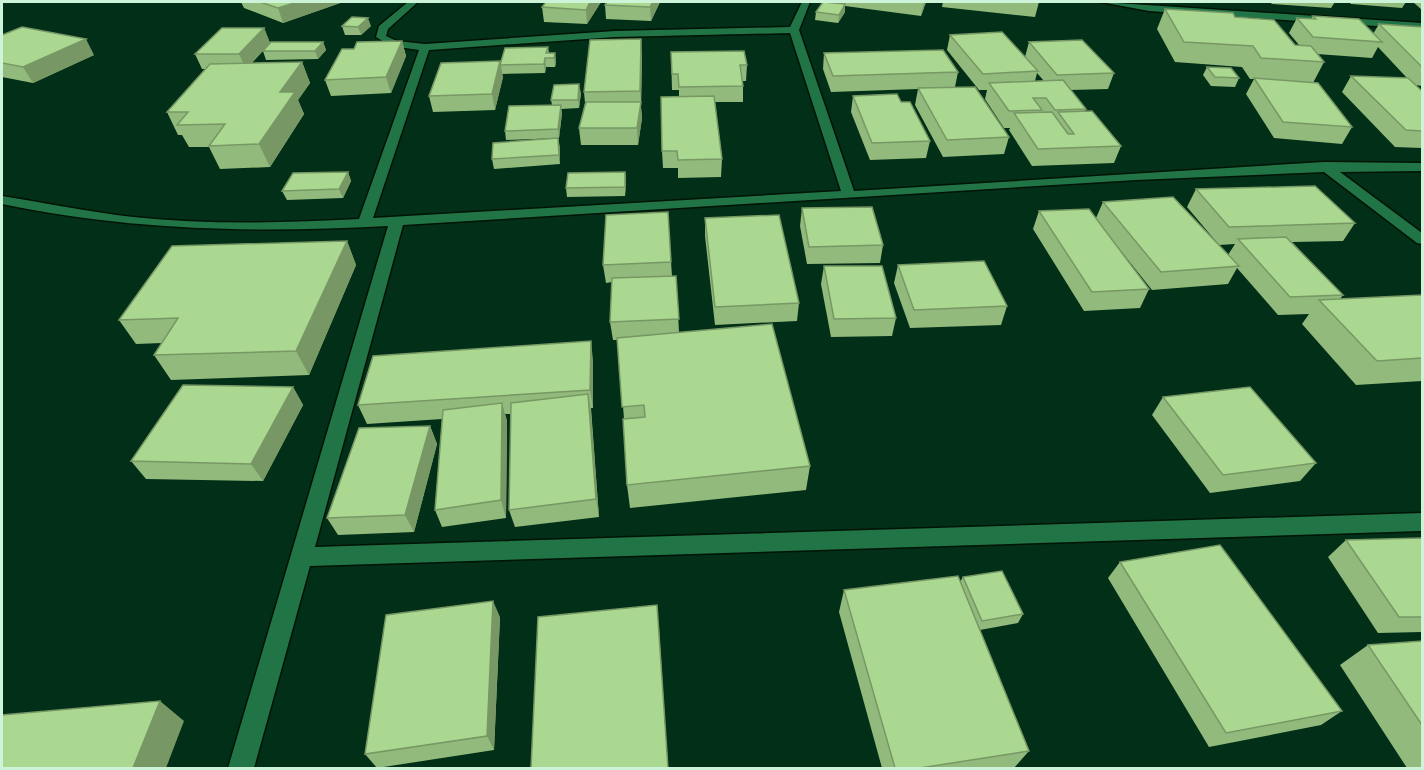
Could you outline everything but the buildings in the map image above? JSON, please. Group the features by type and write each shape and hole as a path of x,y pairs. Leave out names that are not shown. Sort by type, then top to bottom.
{"street":[{"path":"413,2 383,28 381,36 395,44 425,47 615,34 795,30"},
{"path":"806,2 795,30 849,195"},
{"path":"1106,2 1149,8 1422,26"},
{"path":"366,222 425,47"},
{"path":"1324,166 1422,240"},
{"path":"2,200 37,208 138,223 196,225 366,222 849,195 1137,174 1324,166 1422,167"},
{"path":"241,768 397,221"},
{"path":"303,557 1422,522"}]}
